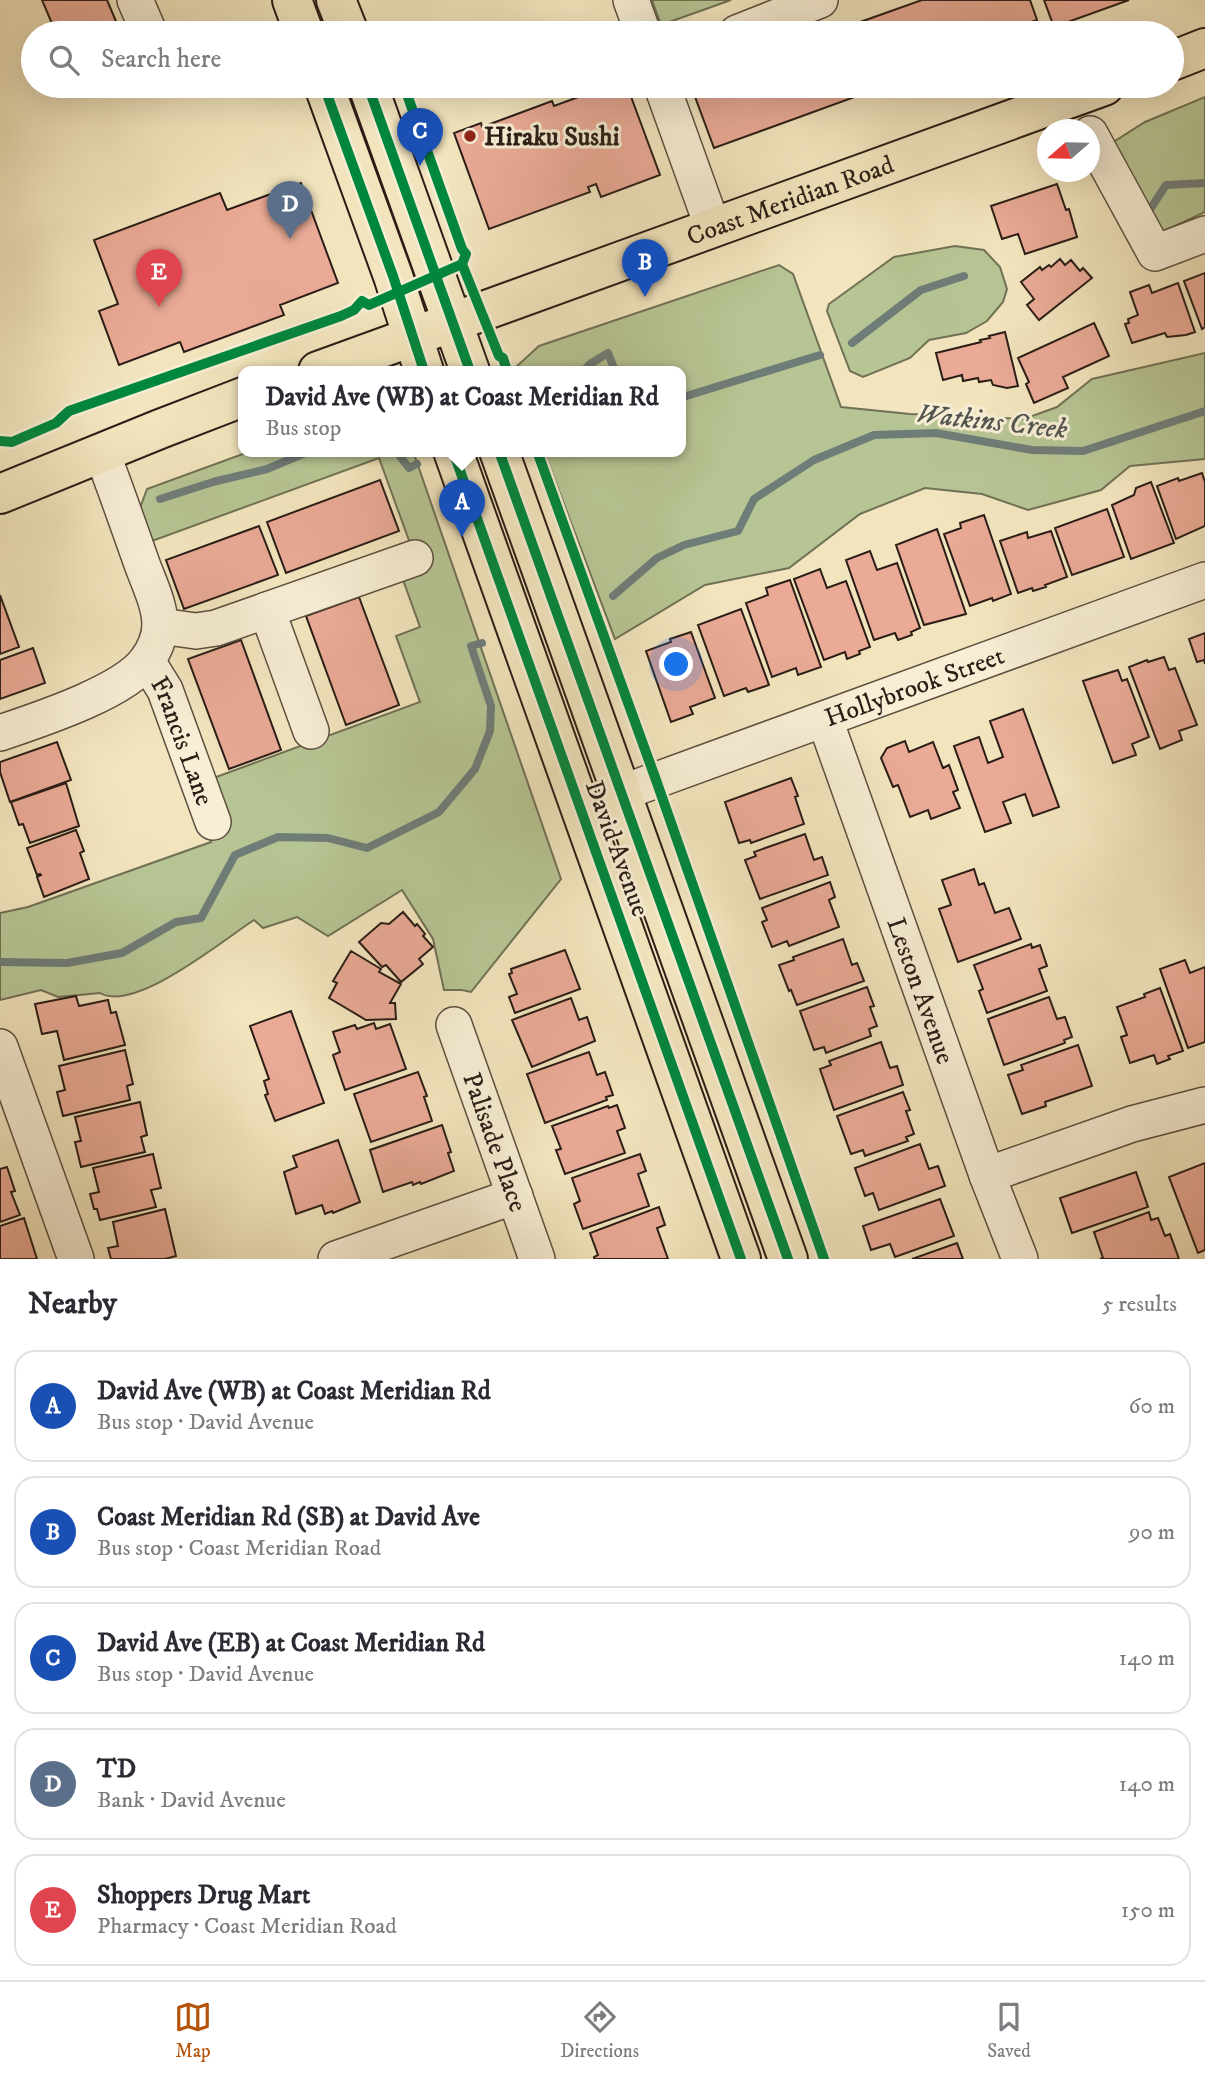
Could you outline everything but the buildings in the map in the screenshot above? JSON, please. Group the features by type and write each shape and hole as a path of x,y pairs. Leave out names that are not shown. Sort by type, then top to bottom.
{"main road":[{"path":"292,0 300,21"},
{"path":"1184,56 1205,48"},
{"path":"328,98 419,354"},
{"path":"372,98 468,366"},
{"name":"Coast Meridian Road","path":"348,366 419,354 453,322 713,228 1088,112"},
{"path":"0,494 238,399"},
{"name":"David Avenue","path":"455,457 741,1259"},
{"name":"David Avenue","path":"501,457 788,1259"}],"street":[{"path":"135,0 144,21"},
{"path":"631,0 639,21"},
{"path":"767,21 820,0"},
{"path":"666,98 713,228"},
{"path":"1088,112 1155,253 1205,234"},
{"path":"0,733 73,706 131,676 147,661 158,639 160,626 153,594 102,453"},
{"path":"160,626 196,631 216,628 415,558"},
{"name":"Hollybrook Street","path":"621,793 1205,580"},
{"path":"267,610 311,731"},
{"name":"Francis Lane","path":"147,661 165,690 213,822"},
{"name":"Leston Avenue","path":"825,720 987,1175 1020,1259"},
{"name":"Palisade Place","path":"454,1025 537,1259"},
{"path":"0,1047 76,1259"},
{"path":"987,1175 1132,1124 1205,1105"},
{"path":"336,1259 515,1196"}],"green space":[{"path":"652,0 731,0 672,21 660,21"},
{"path":"1205,97 1205,212 1160,233 1104,148 1145,122"},
{"path":"955,246 984,250 1000,267 1007,289 1003,302 987,321 966,333 929,340 910,358 863,377 850,371 827,311 829,304 894,257"},
{"path":"779,265 793,274 841,407 910,414 1024,419 1057,407 1092,379 1205,353 1205,459 1130,466 1101,490 1028,510 982,494 925,488 860,514 789,568 705,585 615,639 546,457 686,457 686,366 517,366 539,346"},
{"path":"238,456 415,457 561,879 471,992 444,990 433,939 402,890 328,936 297,917 263,928 254,920 178,972 134,993 58,997 41,990 0,1000 0,913 28,907 211,842 207,828 208,780 420,702 396,636 420,627 402,577 411,546 379,458 152,541 140,508 147,489"}],"waterway":[{"path":"1149,211 1166,185 1205,183"},
{"path":"852,343 921,290 964,276"},
{"path":"588,366 608,353 613,366"},
{"path":"686,396 820,355"},
{"name":"Watkins Creek","path":"613,596 657,558 684,545 738,531 754,499 814,460 874,435 936,433 1032,450 1083,451 1205,411"},
{"path":"160,499 267,469 296,457"},
{"path":"401,457 409,468 417,464"},
{"name":"Watkins Creek","path":"0,962 67,963 122,953 176,922 201,918 235,855 278,837 328,838 367,848 439,812 475,769 490,731 491,706 471,646 482,643"}],"cycle path":[{"path":"328,98 422,366"},
{"path":"372,98 468,366"},
{"path":"0,441 12,442 56,423 69,411 341,316 354,310 362,301 369,305 462,264 466,254 408,98"},
{"path":"462,264 505,366"},
{"path":"455,457 741,1259"},
{"path":"501,457 788,1259"},
{"path":"539,457 824,1259"}],"place":[{"name":"Hiraku Sushi","path":"470,136"},
{"name":"David Ave (EB) at Coast Meridian Rd","path":"420,166"},
{"name":"TD","path":"290,239"},
{"name":"Coast Meridian Rd (SB) at David Ave","path":"645,297"},
{"name":"Shoppers Drug Mart","path":"159,307"},
{"name":"David Ave (WB) at Coast Meridian Rd","path":"462,537"}]}
